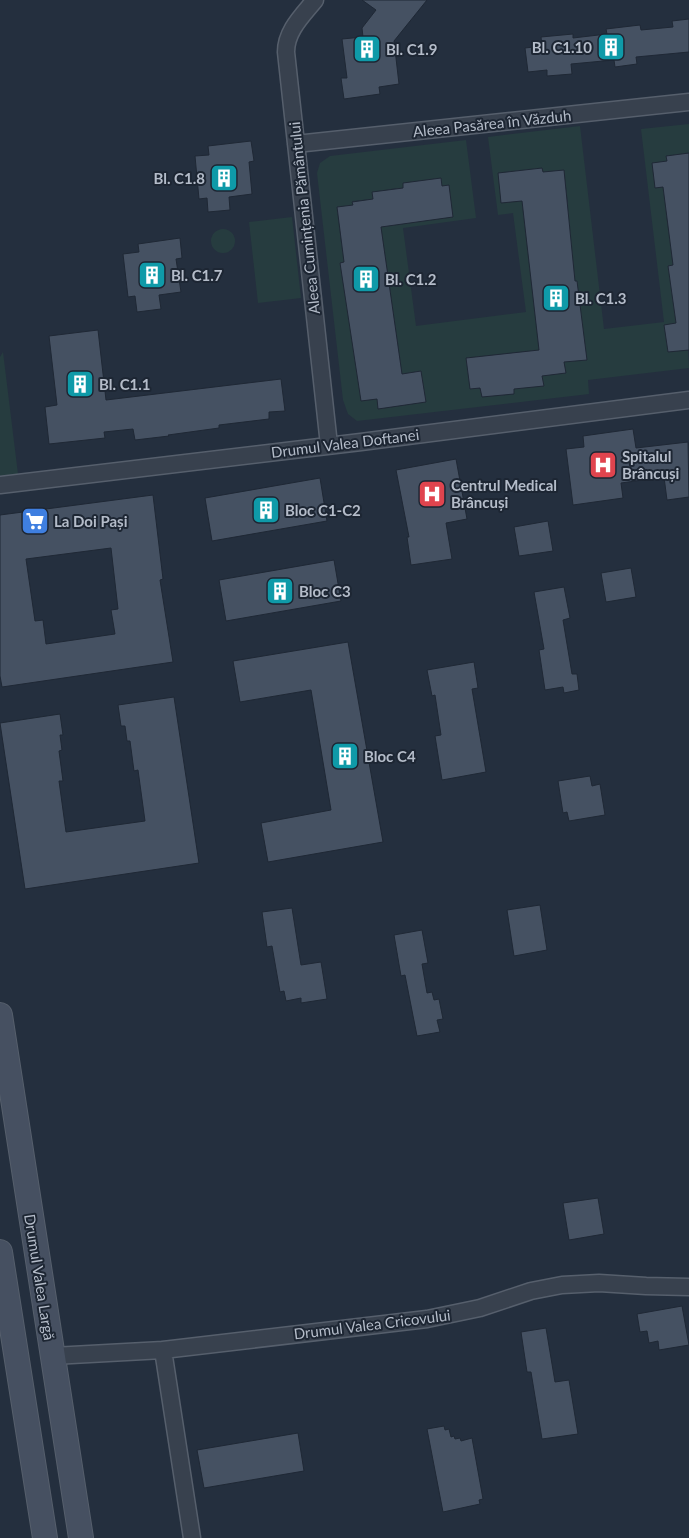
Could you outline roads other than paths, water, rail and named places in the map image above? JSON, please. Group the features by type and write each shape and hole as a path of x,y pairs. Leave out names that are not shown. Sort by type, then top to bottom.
{"main road":[{"name":"Drumul Valea Largă","path":"0,1015 82,1538"},
{"path":"0,1252 45,1538"}],"street":[{"name":"Aleea Cumințenia Pământului","path":"315,0 289,34 286,43 329,445"},
{"name":"Aleea Pasărea în Văzduh","path":"296,144 689,102"},
{"name":"Drumul Valea Doftanei","path":"0,485 689,400"},
{"name":"Drumul Valea Cricovului","path":"53,1356 163,1350 427,1319 480,1308 532,1291 562,1285 600,1283 689,1287"},
{"path":"163,1350 192,1538"}],"place":[{"name":"Bl. C1.10","path":"611,47"},
{"name":"Bl. C1.9","path":"367,49"},
{"name":"Bl. C1.8","path":"224,178"},
{"name":"Bl. C1.7","path":"152,275"},
{"name":"Bl. C1.2","path":"366,279"},
{"name":"Bl. C1.3","path":"556,298"},
{"name":"Bl. C1.1","path":"80,384"},
{"name":"Spitalul Brâncuși","path":"603,465"},
{"name":"Centrul Medical Brâncuși","path":"432,494"},
{"name":"Bloc C1-C2","path":"266,510"},
{"name":"La Doi Pași","path":"35,521"},
{"name":"Bloc C3","path":"280,591"},
{"name":"Bloc C4","path":"345,756"}]}
